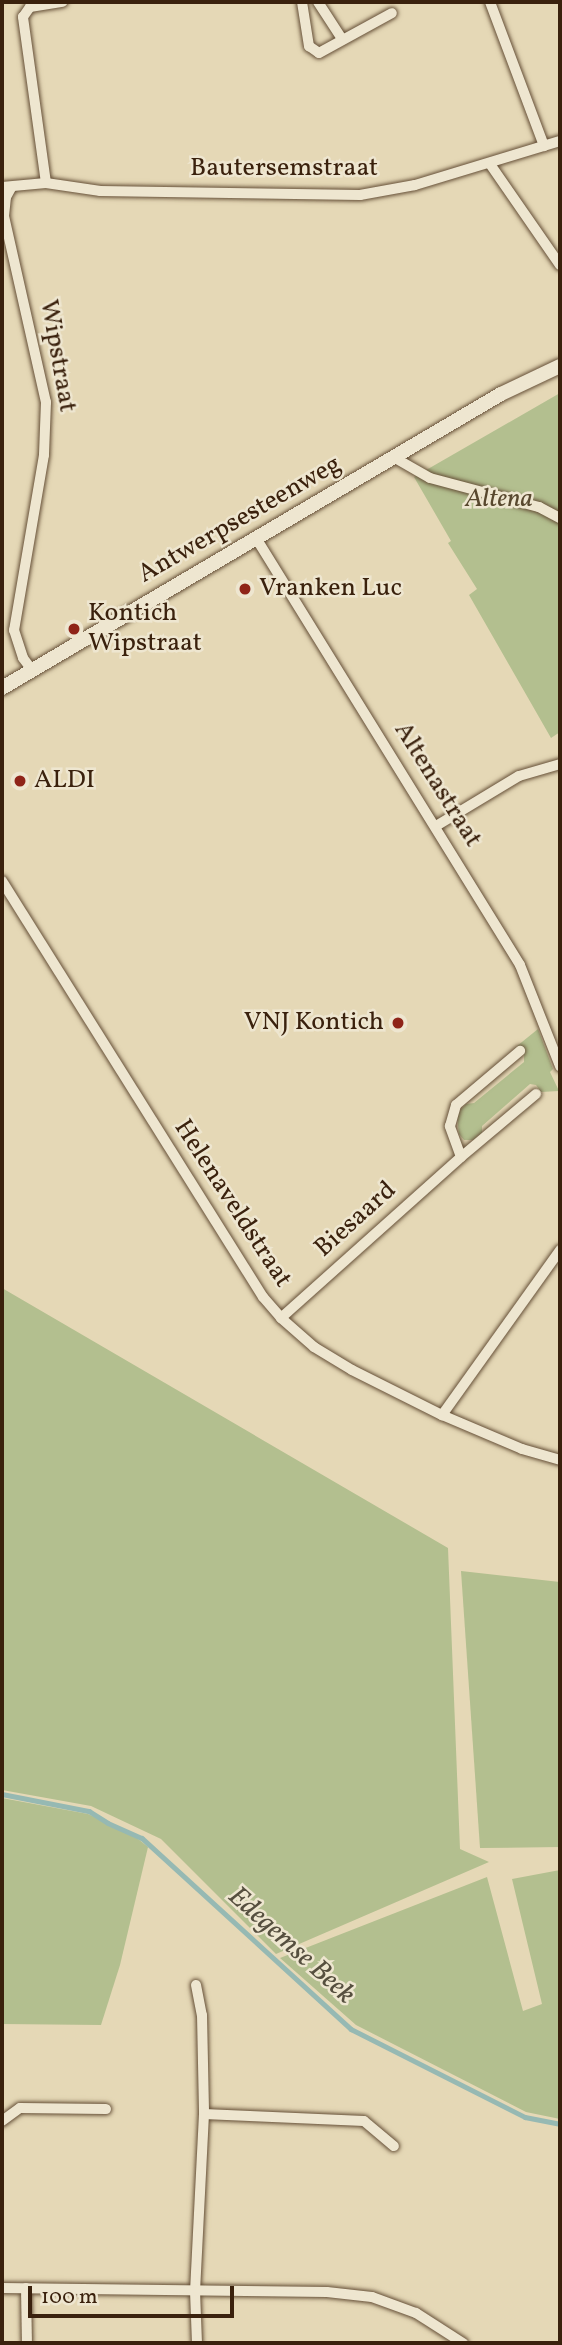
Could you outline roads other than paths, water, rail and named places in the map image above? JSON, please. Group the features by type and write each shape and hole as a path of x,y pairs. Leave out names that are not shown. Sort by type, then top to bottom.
{"street":[{"path":"46,183 23,17 30,7 63,2"},
{"path":"302,2 312,51 319,52 392,13"},
{"path":"318,2 342,39"},
{"path":"490,2 544,146"},
{"name":"Bautersemstraat","path":"6,188 46,183 100,191 360,195 398,190 560,141"},
{"path":"489,163 560,265"},
{"name":"Wipstraat","path":"6,188 5,216 37,352 47,416 44,455 13,629 23,658 32,670"},
{"name":"Antwerpsesteenweg","path":"2,688 501,394 560,366"},
{"path":"395,458 430,478 539,507 560,518"},
{"name":"Altenastraat","path":"256,538 520,965 560,1066"},
{"path":"436,826 512,780 560,764"},
{"name":"Helenaveldstraat","path":"2,881 262,1297 281,1318 314,1347 352,1370 442,1415 522,1449 560,1460"},
{"path":"461,1157 450,1126 456,1105 520,1051"},
{"name":"Biesaard","path":"281,1318 461,1157 536,1094"},
{"path":"442,1415 560,1250"},
{"path":"196,1985 202,2015 204,2114 195,2291 197,2343"},
{"path":"2,2121 20,2108 106,2109"},
{"path":"204,2114 364,2121 394,2146"},
{"path":"2,2288 327,2292 372,2297 416,2313 463,2343"},
{"path":"26,2288 27,2343"}],"waterway":[{"name":"Edegemse Beek","path":"2,1794 89,1811 142,1838 351,2029 525,2117 560,2124"}],"place":[{"name":"Vranken Luc","path":"245,589"},
{"name":"Kontich Wipstraat","path":"74,629"},
{"name":"ALDI","path":"20,781"},
{"name":"VNJ Kontich","path":"398,1023"}],"park label":[{"name":"Altena","path":"499,500"}]}
